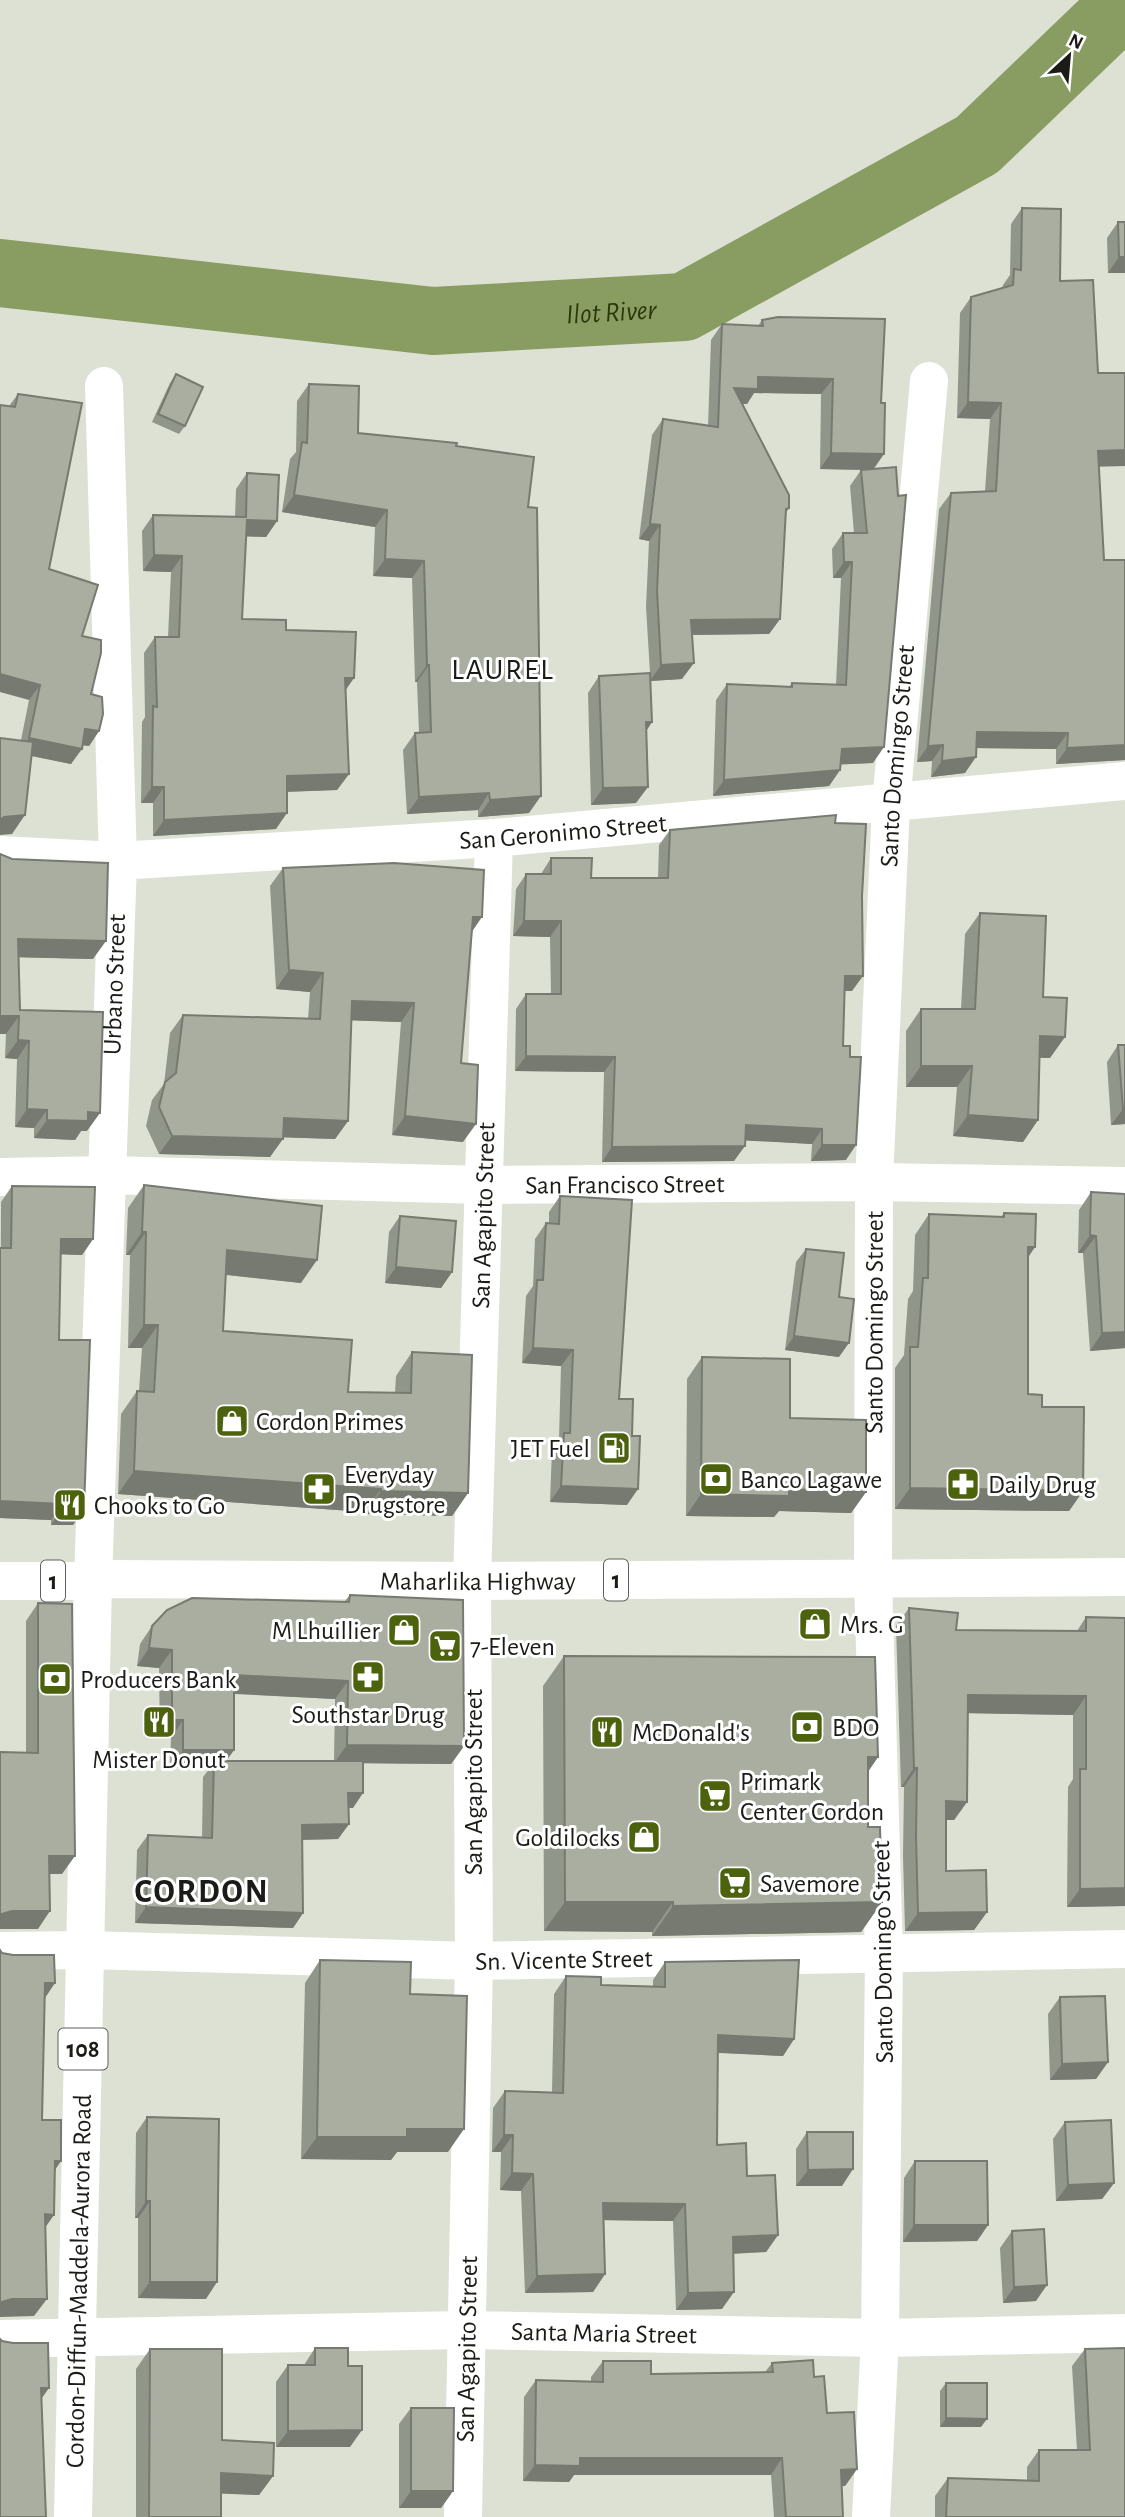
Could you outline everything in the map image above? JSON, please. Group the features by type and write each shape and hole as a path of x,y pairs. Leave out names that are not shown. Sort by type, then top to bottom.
{"main road":[{"name":"Santo Domingo Street","path":"871,2517 880,2338 884,1954 873,1580 874,1182 891,804 929,381"},
{"name":"Urbano Street","path":"93,1581 118,861 104,386"},
{"name":"San Geronimo Street","path":"0,855 118,861 494,838 1125,781"},
{"name":"San Agapito Street","path":"463,2517 474,1961 472,1581 494,838"},
{"name":"San Francisco Street","path":"0,1177 107,1175 485,1185 874,1182 1125,1186"},
{"name":"Maharlika Highway","path":"0,1581 873,1580 1125,1577"},
{"name":"Cordon-Diffun-Maddela-Aurora Road","path":"73,2517 93,1581"},
{"name":"Sn. Vicente Street","path":"0,1951 85,1950 474,1961 1125,1949"},
{"name":"Santa Maria Street","path":"0,2339 466,2330 880,2338 1125,2333"}],"building":[{"path":"1022,208 1061,209 1060,281 1093,280 1098,373 1125,373 1125,450 1098,451 1104,560 1125,560 1125,745 1067,748 1068,733 977,732 976,757 942,761 943,745 928,746 951,493 996,491 1001,403 968,402 971,297 1013,285 1014,269 1021,270"},
{"path":"1118,222 1125,222 1125,257 1119,257"},
{"path":"778,317 885,319 881,403 885,403 884,454 831,453 833,379 758,377 758,389 734,388 789,495 780,619 691,620 694,663 661,665 657,591 660,525 650,524 663,419 718,427 722,324 763,326 762,320"},
{"path":"176,374 203,387 185,426 158,414"},
{"path":"309,384 359,386 358,433 457,443 456,446 534,457 528,507 537,508 541,796 490,800 489,793 419,797 415,733 431,732 424,561 385,559 387,510 294,495 302,442 307,443"},
{"path":"18,394 82,403 49,569 98,585 82,636 101,640 101,653 91,694 102,697 103,714 99,731 85,729 82,749 29,738 40,685 0,674 0,405 15,407"},
{"path":"896,467 898,496 906,495 884,747 842,749 840,770 724,780 727,684 792,687 792,683 846,685 852,562 844,562 843,533 867,533 861,470"},
{"path":"247,473 279,475 277,521 247,520 242,619 286,620 286,630 356,632 354,678 345,678 349,774 287,776 287,813 164,820 164,787 152,787 153,706 157,707 155,637 179,637 182,556 154,555 153,515 246,517"},
{"path":"650,673 652,722 646,722 648,787 603,788 599,676"},
{"path":"0,738 33,742 25,815 4,817 0,820"},
{"path":"836,815 835,823 866,824 862,896 863,976 845,976 843,1046 850,1046 850,1057 861,1057 856,1145 822,1145 822,1129 746,1125 745,1146 612,1147 615,1057 526,1056 526,994 561,994 561,921 524,921 526,874 551,874 551,858 592,858 591,878 668,878 670,830"},
{"path":"0,854 12,859 108,863 106,941 18,939 20,1010 103,1012 100,1113 88,1112 88,1121 47,1120 47,1110 27,1109 29,1041 18,1040 19,1016 0,1016"},
{"path":"394,863 484,870 482,917 473,917 461,1063 478,1065 476,1124 405,1116 414,1003 352,1001 348,1121 284,1118 283,1139 172,1136 159,1107 165,1082 176,1073 183,1015 320,1019 323,973 289,970 283,868"},
{"path":"980,913 1046,916 1043,997 1067,998 1065,1037 1040,1036 1038,1120 968,1115 972,1066 921,1066 921,1009 975,1009"},
{"path":"1118,1045 1125,1045 1123,1109"},
{"path":"144,1185 322,1206 317,1260 227,1250 223,1331 352,1340 348,1392 411,1393 412,1352 472,1355 468,1493 381,1491 134,1471 137,1391 154,1392 158,1325 144,1325"},
{"path":"12,1186 95,1187 93,1239 61,1239 59,1340 90,1340 84,1509 62,1509 62,1504 0,1501 0,1248 11,1248"},
{"path":"1091,1192 1125,1194 1125,1332 1102,1333 1096,1236 1090,1235"},
{"path":"560,1196 632,1200 619,1399 633,1399 632,1436 640,1436 638,1489 561,1486 564,1433 570,1433 573,1350 533,1348 537,1280 543,1280 546,1223 559,1224"},
{"path":"1004,1213 1036,1214 1035,1247 1028,1247 1028,1394 1042,1395 1042,1407 1084,1407 1083,1491 910,1488 910,1347 918,1347 923,1278 928,1278 929,1214 1004,1217"},
{"path":"400,1216 456,1221 452,1272 396,1267"},
{"path":"806,1249 844,1253 839,1297 854,1299 849,1343 794,1336"},
{"path":"702,1357 790,1359 790,1418 866,1420 866,1492 789,1489 789,1496 701,1494"},
{"path":"350,1595 463,1600 464,1746 347,1745 348,1681 234,1675 234,1750 183,1750 183,1720 172,1720 172,1650 149,1648 152,1626 167,1610 192,1598 349,1602"},
{"path":"38,1603 72,1604 75,1856 49,1856 50,1911 12,1911 0,1916 0,1752 38,1753"},
{"path":"909,1608 958,1613 956,1630 1086,1631 1086,1617 1125,1618 1125,1888 1080,1889 1080,1769 1086,1769 1086,1696 968,1695 967,1802 946,1801 946,1871 986,1870 987,1912 918,1913 917,1768 914,1768"},
{"path":"564,1656 875,1657 878,1757 868,1757 868,1827 880,1827 882,1902 673,1906 673,1902 565,1902"},
{"path":"214,1761 363,1761 363,1793 348,1793 349,1824 302,1825 303,1913 146,1907 148,1835 212,1838"},
{"path":"0,1950 13,1955 54,1955 55,1983 45,1983 42,2120 61,2120 61,2161 55,2161 54,2215 45,2214 47,2299 12,2299 0,2304"},
{"path":"320,1960 411,1962 410,1994 467,1996 464,2129 407,2129 407,2137 317,2137"},
{"path":"799,1960 794,2039 718,2035 717,2145 746,2143 747,2176 775,2175 778,2235 733,2237 734,2292 688,2293 685,2204 603,2203 605,2274 537,2276 533,2174 512,2173 513,2135 504,2135 505,2091 563,2093 566,1976 601,1977 601,1985 665,1987 665,1962"},
{"path":"1105,1996 1108,2062 1062,2064 1060,1997"},
{"path":"147,2117 219,2119 217,2282 150,2282 150,2201 146,2201"},
{"path":"1111,2120 1114,2183 1068,2185 1065,2122"},
{"path":"807,2132 853,2132 853,2169 808,2170"},
{"path":"915,2161 987,2161 988,2225 914,2225"},
{"path":"1044,2229 1047,2285 1014,2287 1012,2231"},
{"path":"0,2339 13,2343 48,2343 49,2388 41,2388 46,2517 0,2517"},
{"path":"315,2348 348,2348 348,2366 362,2366 362,2430 288,2431 288,2365 315,2365"},
{"path":"1125,2348 1125,2517 946,2517 948,2478 1039,2481 1039,2450 1090,2450 1085,2349"},
{"path":"150,2349 222,2349 222,2440 274,2443 273,2476 221,2473 221,2517 149,2517"},
{"path":"813,2360 814,2377 824,2376 827,2413 854,2412 857,2469 841,2470 843,2517 786,2517 782,2458 580,2458 580,2466 535,2465 536,2380 603,2382 603,2361 651,2361 651,2374 773,2372 772,2363"},
{"path":"946,2383 987,2383 987,2419 946,2418"},
{"path":"411,2408 454,2408 453,2491 411,2491"}],"waterway":[{"name":"Ilot River","path":"0,273 433,321 684,307 977,145 1125,3"}],"place":[{"name":"Cordon Primes","path":"232,1421"},
{"name":"JET Fuel","path":"614,1448"},
{"name":"Banco Lagawe","path":"716,1479"},
{"name":"Daily Drug","path":"963,1484"},
{"name":"Everyday Drugstore","path":"319,1489"},
{"name":"Chooks to Go","path":"70,1505"},
{"name":"Mrs. G","path":"815,1624"},
{"name":"M Lhuillier","path":"404,1630"},
{"name":"7-Eleven","path":"445,1646"},
{"name":"Southstar Drug","path":"368,1677"},
{"name":"Producers Bank","path":"55,1679"},
{"name":"Mister Donut","path":"159,1722"},
{"name":"BDO","path":"807,1727"},
{"name":"McDonald's","path":"607,1732"},
{"name":"Primark Center Cordon","path":"715,1796"},
{"name":"Goldilocks","path":"644,1837"},
{"name":"Savemore","path":"735,1883"}],"district":[{"name":"LAUREL","path":"503,669"},
{"name":"CORDON","path":"202,1890"}]}
